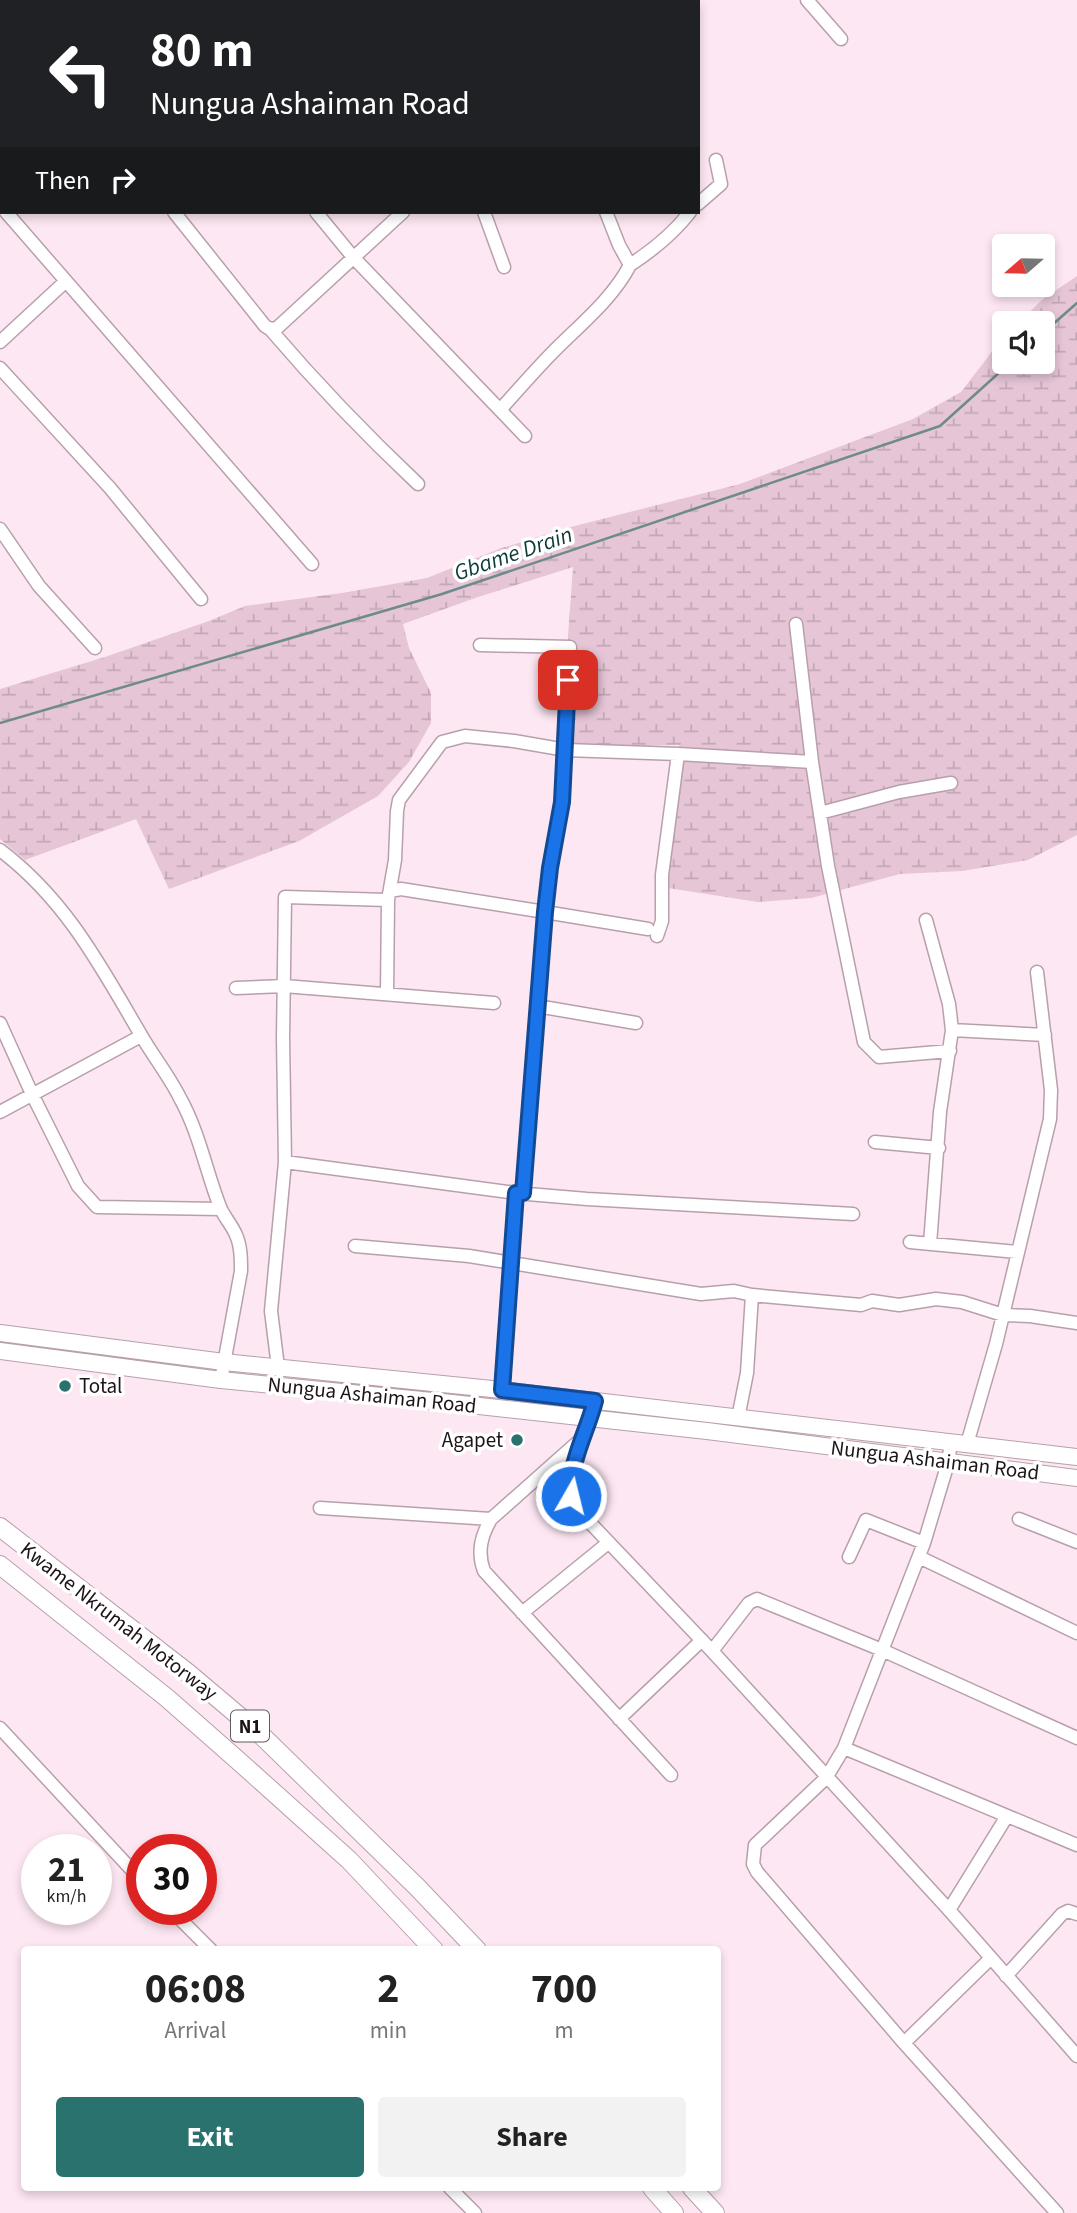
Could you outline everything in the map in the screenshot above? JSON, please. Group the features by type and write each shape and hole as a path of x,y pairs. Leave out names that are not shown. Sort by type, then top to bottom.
{"highway":[{"name":"Kwame Nkrumah Motorway","path":"0,1527 188,1673 259,1733 398,1868 473,1946"},
{"name":"Kwame Nkrumah Motorway","path":"0,1566 167,1698 242,1764 349,1860 430,1946"},
{"path":"655,2191 674,2213"},
{"path":"695,2191 715,2213"}],"main road":[{"name":"Nungua Ashaiman Road","path":"0,1333 224,1362 502,1390 1077,1457"},
{"name":"Nungua Ashaiman Road","path":"0,1351 221,1380 707,1431 1077,1478"}],"street":[{"path":"807,0 841,39"},
{"path":"700,202 721,184 716,160"},
{"path":"8,214 312,564"},
{"path":"176,214 265,326 368,438 418,484"},
{"path":"318,214 353,257 525,436"},
{"path":"270,329 278,328 401,214"},
{"path":"485,214 504,267"},
{"path":"607,214 630,265"},
{"path":"500,410 621,281 630,265 653,250 688,214"},
{"path":"0,342 66,281"},
{"path":"0,368 110,488 201,599"},
{"path":"0,529 39,586 95,648"},
{"path":"796,624 812,762 828,866 864,1042 878,1057 950,1051"},
{"path":"480,645 570,647 562,802 545,912 502,1390"},
{"path":"387,994 389,895 395,860 399,800 442,742 465,736 566,750 812,762"},
{"path":"278,1367 271,1311 285,1162 285,897 389,895 401,889 545,912 653,933 662,921 663,862 678,754"},
{"path":"820,813 899,792 951,783"},
{"path":"0,850 20,865 71,920 181,1098 220,1209 236,1235 241,1256 241,1271 221,1380"},
{"path":"926,920 949,1004 952,1030 940,1112 930,1244"},
{"path":"1037,972 1051,1090 1050,1119 1003,1315 959,1443 948,1463 919,1557 844,1748 825,1777 755,1845 753,1864 904,2043 1057,2213"},
{"path":"236,988 284,986 494,1003"},
{"path":"537,1006 636,1023"},
{"path":"0,1023 32,1094 87,1199 97,1207 220,1209"},
{"path":"952,1030 1045,1035"},
{"path":"0,1112 141,1036"},
{"path":"875,1142 939,1148"},
{"path":"285,1162 519,1193 853,1214"},
{"path":"910,1242 1017,1252"},
{"path":"355,1246 469,1256 701,1294 726,1290 861,1305 872,1301 899,1305 936,1299 962,1302 1003,1315 1030,1315 1077,1323"},
{"path":"738,1418 747,1373 752,1295"},
{"path":"595,1401 580,1440 571,1496 577,1509 702,1640 949,1910 1077,2056"},
{"path":"580,1440 491,1520 483,1533 480,1560 484,1571 671,1775"},
{"path":"320,1508 491,1520"},
{"path":"1019,1519 1077,1542"},
{"path":"849,1557 866,1520 924,1543"},
{"path":"522,1613 608,1544"},
{"path":"919,1557 1077,1633"},
{"path":"712,1651 750,1603 758,1599 882,1650 1077,1738"},
{"path":"619,1719 702,1640"},
{"path":"0,1728 126,1864"},
{"path":"844,1748 1077,1845"},
{"path":"949,1910 1007,1815"},
{"path":"1006,1976 1062,1913 1069,1911 1077,1914"},
{"path":"186,1925 207,1946"},
{"path":"904,2043 991,1958"},
{"path":"453,2191 475,2213"}],"green space":[{"path":"1077,276 1077,835 1028,860 962,871 900,874 811,898 758,902 668,888 679,745 560,747 573,567 403,624 409,648 431,693 431,723 409,762 378,796 299,841 169,889 136,819 25,860 0,839 0,689 105,657 245,606 427,578 499,549 563,529 740,484 913,419 961,392 992,352 992,374 1055,374 1055,311 1031,311 1044,298 1055,298 1055,291"}],"waterway":[{"name":"Gbame Drain","path":"1055,322 1077,303"},
{"name":"Gbame Drain","path":"0,723 442,594 940,426 998,374"}],"place":[{"name":"Total","path":"65,1386"},
{"name":"Agapet","path":"517,1440"}],"route":[{"path":"568,680 562,802 545,912 523,1193 516,1193 502,1390 595,1401 580,1440 571,1496"}]}
